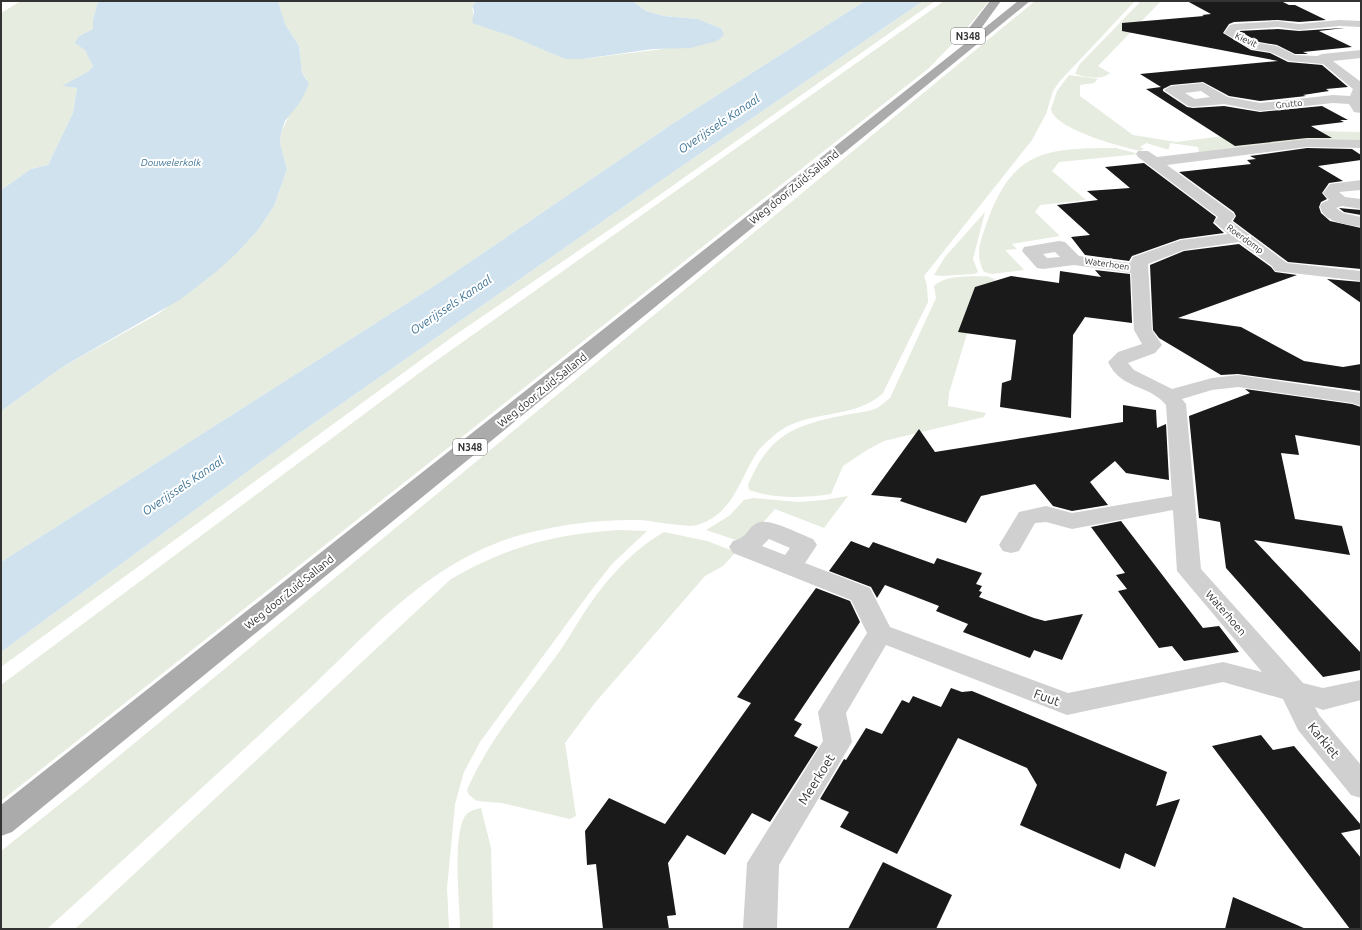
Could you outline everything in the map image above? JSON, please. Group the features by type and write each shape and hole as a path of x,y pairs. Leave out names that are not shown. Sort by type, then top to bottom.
{"main road":[{"name":"N348","path":"939,71 996,1"},
{"name":"Weg door Zuid-Salland","path":"1,823 1025,1"}],"street":[{"name":"Kievit","path":"1326,61 1292,58 1273,49 1256,46 1230,33 1234,27 1278,24 1299,27 1338,23 1361,24"},
{"name":"Kievit","path":"1326,61 1322,58 1361,54"},
{"path":"1326,61 1360,88 1358,96 1361,114"},
{"name":"Grutto","path":"1224,100 1260,107 1358,96"},
{"name":"Roerdomp","path":"1361,144 1307,143 1204,156 1165,151 1150,159 1227,216 1222,222 1279,263 1281,267 1361,276"},
{"path":"1340,201 1331,193 1335,187 1361,184"},
{"path":"1361,204 1340,201 1328,206 1329,211 1338,217 1361,222"},
{"name":"Waterhoen","path":"1242,237 1181,245 1139,261 1143,330 1152,345 1140,353 1122,357 1118,362 1122,370 1133,378 1170,396 1176,404 1181,454 1182,500 1189,571 1293,690"},
{"name":"Waterhoen","path":"1074,260 1140,269"},
{"path":"1170,396 1199,386 1222,381 1238,381 1361,400"},
{"path":"1011,545 1027,517 1046,514 1072,521 1182,500"},
{"path":"1138,509 1185,525"},
{"path":"743,548 861,594 880,633"},
{"name":"Fuut","path":"880,633 1067,704 1223,672 1323,699 1361,690"},
{"name":"Meerkoet","path":"760,929 763,863 838,742 832,712 880,633"},
{"name":"Karkiet","path":"1293,690 1308,722 1361,786"}],"shaded area":[{"path":"21,1 98,1 93,20 93,29 79,36 93,66 89,71 63,86 77,88 73,113 48,165 31,169 1,190 1,13"},
{"path":"278,1 477,1 472,6 474,19 565,59 582,59 663,49 724,30 698,19 664,16 646,11 634,2 628,1 865,1 675,122 445,279 1,562 1,411 64,366 158,314 238,252 258,230 274,206 287,169 280,143 281,133 290,113 301,101 307,80 302,73 299,46 285,24"},
{"path":"923,1 935,1 641,208 455,335 1,667 1,652 304,430 666,177"},
{"path":"944,1 989,1 962,34 929,68 1,801 1,685 426,368"},
{"path":"1035,1 1135,1 1059,82 1053,91 1046,114 1032,140 924,276 927,286 928,302 883,393 872,401 859,407 802,420 789,425 777,433 758,451 728,504 709,520 697,525 679,525 641,520 621,520 557,526 516,536 496,543 453,564 430,579 388,613 309,689 47,929 1,929 1,851 80,788"},
{"path":"1141,1 1161,1 1098,66 1110,73 1098,78 1075,74 1079,65"},
{"path":"1069,75 1098,79 1094,83 1080,85 1080,96 1133,135 1176,142 1270,130 1361,132 1361,141 1199,153 1198,147 1170,143 1169,149 1166,149 1146,143 1140,147 1144,149 1140,151 1119,146 1090,136 1076,130 1055,116 1051,109 1057,91"},
{"path":"1116,148 1139,154 1059,162 1052,171 1086,200 1040,205 1035,212 1060,236 1012,244 1017,249 1005,250 1024,270 992,274 984,272 979,259 979,253 987,222 997,198 1008,180 1021,167 1035,158 1051,152 1070,149"},
{"path":"985,212 973,259 978,272 974,274 934,275 945,257"},
{"path":"987,276 994,279 998,284 973,314 949,393 948,406 986,413 984,417 884,441 843,466 831,494 790,497 769,495 749,490 748,485 765,454 785,435 797,428 811,423 875,409 890,398 936,298 934,286 939,282 952,278"},
{"path":"848,496 824,528 775,509 745,543 706,530 729,516 744,500 753,498 798,502"},
{"path":"618,530 647,531 612,564 593,588 480,742 464,772 455,804 447,888 449,929 75,929 451,579 492,558 532,544 573,535"},
{"path":"664,532 707,541 736,552 723,566 705,576 594,704 565,743 576,816 570,819 502,803 477,801 469,795 467,790 485,755 507,722 558,654 592,601 610,578 641,548"},
{"path":"481,808 491,848 493,929 460,929 458,854 461,826 465,816 468,813 472,810"}],"water":[{"name":"Douwelerkolk","path":"98,1 278,1 285,24 299,46 302,73 309,84 301,101 285,121 281,133 280,143 287,169 274,206 258,230 238,252 217,271 181,299 64,366 1,411 1,190 31,169 48,165 73,113 77,88 62,86 89,71 93,66 85,50 75,43 79,36 93,29 93,20"},
{"path":"477,1 628,1 634,2 646,11 664,16 698,19 722,29 724,35 717,41 690,48 653,49 582,59 565,59 511,36 472,23 474,11 472,6"},
{"name":"Overijssels Kanaal","path":"865,1 923,1 666,177 304,430 1,652 1,562 445,279 675,122"}],"building":[{"path":"1187,1 1281,1 1289,5 1295,5 1326,20 1299,22 1278,20 1234,22 1229,24 1223,33 1251,50 1270,53 1288,62 1322,65 1348,87 1326,89 1329,91 1303,95 1306,96 1260,101 1229,96 1203,82 1171,85 1163,89 1163,91 1187,107 1193,108 1224,106 1260,112 1322,106 1348,120 1340,120 1344,122 1311,126 1332,138 1307,138 1235,146 1146,89 1161,87 1140,74 1278,61 1122,31 1122,23 1204,16 1202,15 1211,14"},
{"path":"1344,28 1319,31 1352,47 1303,52 1308,54 1295,54 1277,45 1259,42 1239,31 1278,29 1299,31"},
{"path":"1307,148 1352,149 1361,155 1361,160 1318,166 1343,181 1329,183 1322,193 1327,199 1321,202 1319,207 1321,213 1330,221 1361,228 1361,269 1288,262 1233,221 1236,216 1234,212 1179,172 1251,164 1247,160 1256,159 1250,156"},
{"path":"1144,163 1216,217 1213,223 1224,233 1180,239 1132,256 1129,261 1085,255 1071,237 1090,235 1057,205 1098,200 1087,191 1130,188 1105,167"},
{"path":"1339,208 1361,210 1361,215 1344,212"},
{"path":"1239,244 1271,267 1275,272 1297,275 1178,318 1241,327 1304,361 1343,367 1361,364 1361,391 1238,374 1221,375 1159,338 1153,330 1150,265 1184,251"},
{"path":"1095,270 1130,274 1132,323 1085,317 1073,335 1071,418 1000,407 1002,383 1011,380 1016,340 958,332 975,287 1011,276 1059,283 1060,271 1101,277"},
{"path":"1327,279 1361,282 1361,303"},
{"path":"1245,389 1352,404 1361,407 1361,446 1295,435 1299,455 1281,453 1295,519 1342,526 1350,555 1254,540 1361,653 1361,670 1323,677 1226,568 1220,522 1199,518 1189,416 1250,393"},
{"path":"1123,405 1156,410 1157,428 1166,424 1169,480 1126,473 1115,461 1090,482 1108,505 1072,511 1053,506 1035,484 981,496 966,523 900,501 902,498 871,495 919,429 935,452 1123,422"},
{"path":"1121,521 1203,628 1219,626 1239,652 1184,661 1172,646 1159,648 1118,591 1127,589 1116,575 1125,573 1091,527"},
{"path":"851,541 869,548 873,542 934,564 937,558 982,573 976,584 982,586 979,591 982,592 979,597 1034,618 1045,621 1083,614 1062,660 1034,650 1030,658 963,632 968,624 936,611 939,606 885,585 877,598 871,587 829,571"},
{"path":"816,588 850,601 860,622 794,720 802,724 794,736 818,747 770,822 752,813 725,855 687,835 668,863 676,915 667,916 669,929 603,929 596,864 587,865 585,831 609,798 665,824 751,703 737,697"},
{"path":"951,688 962,692 972,691 1167,772 1156,806 1180,799 1155,867 1125,853 1120,869 1020,825 1037,785 1027,768 958,738 897,854 840,827 849,812 820,799 844,759 846,760 866,728 882,734 902,700 909,703 913,696 941,707"},
{"path":"1261,735 1273,750 1294,746 1361,825 1361,829 1341,833 1361,858 1361,929 1350,929 1212,746"},
{"path":"883,862 952,895 936,929 848,929"},
{"path":"1233,897 1306,929 1225,929"}]}
